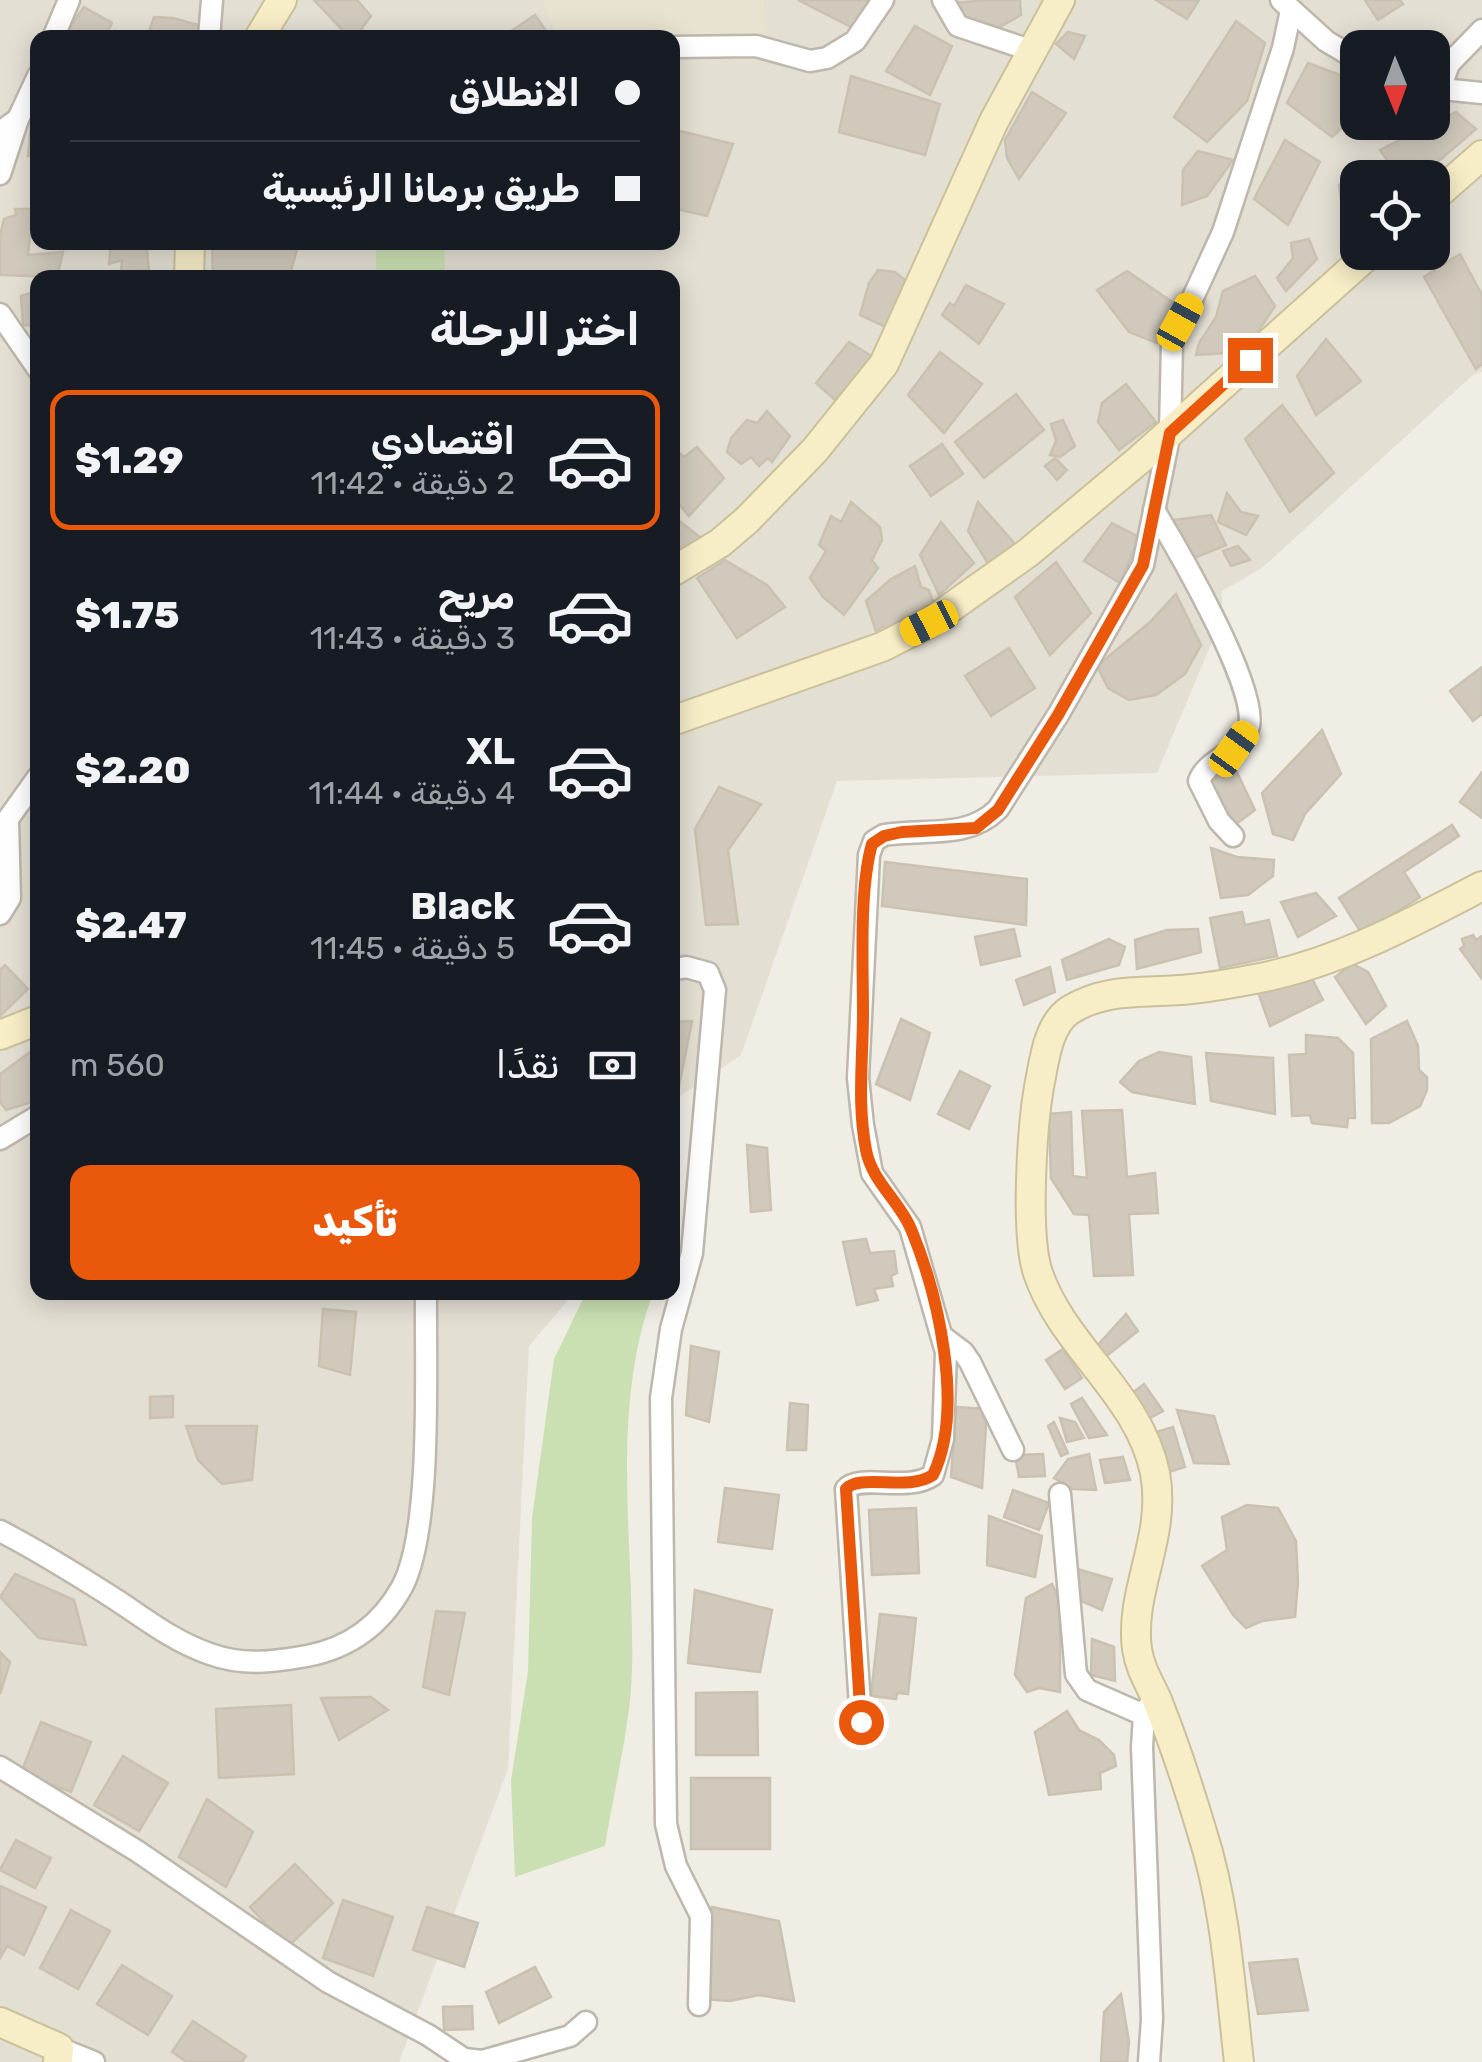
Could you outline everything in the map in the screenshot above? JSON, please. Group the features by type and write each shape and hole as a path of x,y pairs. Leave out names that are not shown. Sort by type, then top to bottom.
{"street":[{"path":"57,30 69,0"},
{"path":"210,30 212,0"},
{"path":"264,30 282,0"},
{"path":"680,47 756,46 810,60 827,58 854,40 883,0"},
{"path":"943,0 958,26 1030,50"},
{"path":"680,567 720,543 747,520 815,450 884,364 994,120 1060,0"},
{"path":"1286,5 1340,49"},
{"path":"861,1722 846,1489 856,1482 910,1484 933,1475 940,1460 947,1368 943,1337 910,1227 872,1172 866,1150 858,1078 869,854 874,841 884,836 968,830 998,810 1058,715 1136,578 1148,549 1170,433 1172,343 1223,232 1283,48 1286,5"},
{"path":"1450,63 1482,30"},
{"path":"1450,91 1482,94"},
{"path":"0,174 30,93"},
{"path":"0,132 18,119"},
{"path":"1450,183 1482,155"},
{"path":"680,718 882,647 929,623 1029,552 1170,433 1352,270"},
{"path":"0,314 30,357"},
{"path":"1154,510 1196,578 1246,694 1248,730 1234,749 1198,781 1219,820 1233,836"},
{"path":"0,914 10,898 8,819 30,789"},
{"path":"1239,2062 1220,1897 1203,1835 1150,1705 1141,1668 1135,1625 1156,1534 1154,1472 1134,1421 1038,1274 1033,1250 1034,1115 1053,1031 1070,1010 1115,992 1190,990 1265,977 1363,945 1482,886"},
{"path":"680,968 708,973 715,990 692,1253 680,1296"},
{"path":"0,1035 30,1023"},
{"path":"0,1139 30,1121"},
{"path":"0,1531 61,1564 170,1637 212,1655 250,1663 280,1660 336,1648 362,1635 383,1616 404,1584 416,1541 426,1300"},
{"path":"679,1300 661,1398 666,1824 676,1866 696,1899 701,1916 699,2005"},
{"path":"943,1337 964,1352 1013,1450"},
{"path":"1060,1494 1076,1674 1087,1690 1150,1705"},
{"path":"1149,2062 1150,1705"},
{"path":"0,1767 164,1869 328,1982 428,2035 464,2060 482,2061 570,2036 586,2022"},
{"path":"0,2022 58,2055 94,2062"}],"shaded area":[{"path":"0,0 1482,0 1482,372 1473,375 1262,568 1222,591 1222,618 1157,773 837,781 741,1055 680,1096 680,270 30,270 30,1300 568,1300 529,1346 508,1769 399,2062 0,2062"},
{"path":"542,0 764,0 765,36 680,42 680,30 555,30"}],"green space":[{"path":"376,250 444,250 445,270 376,270"},
{"path":"583,1300 651,1300 632,1385 628,1433 632,1672 605,1846 515,1877 511,1781 528,1671 532,1518 554,1359"}],"building":[{"path":"314,0 357,0 371,16 361,30 342,30"},
{"path":"798,0 868,0 855,29"},
{"path":"1020,0 1021,15 993,31 971,28 953,3"},
{"path":"1156,0 1199,0 1187,19"},
{"path":"1365,0 1400,0 1403,4 1378,20"},
{"path":"84,7 112,23 109,30 68,30"},
{"path":"535,15 545,30 513,30"},
{"path":"154,17 202,26 201,30 150,30"},
{"path":"1236,21 1265,43 1247,101 1207,142 1174,117"},
{"path":"915,26 952,46 930,95 886,71"},
{"path":"1068,32 1085,36 1074,59 1056,44"},
{"path":"1308,63 1340,75 1340,130 1332,137 1287,103"},
{"path":"851,76 940,104 925,155 839,132"},
{"path":"1032,92 1066,113 1019,179 1007,158 1005,140"},
{"path":"1456,112 1476,129 1440,160 1387,160 1380,150 1400,140 1450,140 1450,115"},
{"path":"680,131 733,144 707,216 680,210"},
{"path":"1285,140 1320,162 1288,225 1254,199"},
{"path":"1198,151 1233,160 1207,196 1182,205 1183,170"},
{"path":"15,209 30,209 28,255 63,252 59,270 30,270 30,276 0,275 4,219 16,215"},
{"path":"1309,239 1317,259 1286,291 1277,278 1293,258 1291,243"},
{"path":"110,250 147,250 149,270 121,270 122,260 109,264"},
{"path":"212,250 297,250 291,270 213,270"},
{"path":"1460,254 1482,295 1482,364 1476,369 1424,277 1435,270 1450,270 1450,260"},
{"path":"878,270 895,272 905,280 890,329 860,315 869,283"},
{"path":"1127,271 1178,306 1157,343 1129,332 1097,290"},
{"path":"1255,276 1275,306 1253,339 1229,353 1196,355 1216,317 1223,291"},
{"path":"966,285 1004,304 979,344 942,315 950,303 954,306"},
{"path":"30,293 30,325 23,325 21,296"},
{"path":"1326,339 1361,381 1316,415 1297,376"},
{"path":"849,342 876,359 835,400 816,383"},
{"path":"940,352 982,384 944,433 908,395"},
{"path":"1126,384 1156,422 1119,450 1098,422 1102,403"},
{"path":"1016,394 1044,430 984,478 955,442"},
{"path":"1282,405 1334,473 1290,512 1245,439"},
{"path":"767,411 790,436 772,462 768,458 759,466 751,457 741,464 727,452 731,438 747,420 757,423"},
{"path":"1063,420 1075,446 1060,457 1050,455 1056,441 1051,424"},
{"path":"942,444 963,474 931,496 910,466"},
{"path":"697,447 724,478 689,516 680,505 680,454 684,457"},
{"path":"1055,458 1067,470 1057,480 1045,466"},
{"path":"1227,493 1241,512 1258,516 1246,535 1218,522"},
{"path":"851,502 880,527 882,540 872,560 878,568 844,615 823,597 810,578 826,551 819,545 831,516 841,522"},
{"path":"978,502 1016,545 989,565 968,531"},
{"path":"1211,515 1226,545 1187,561 1174,520"},
{"path":"680,522 701,538 680,553"},
{"path":"941,522 974,563 939,595 920,555"},
{"path":"1112,523 1139,537 1120,583 1084,561"},
{"path":"1238,546 1250,560 1231,566 1223,551"},
{"path":"725,560 767,585 785,607 737,638 697,578"},
{"path":"1056,562 1091,613 1050,655 1015,597"},
{"path":"915,566 921,587 929,590 934,605 887,630 884,626 876,631 866,601 891,579"},
{"path":"1176,594 1201,645 1185,674 1156,695 1129,700 1108,688 1097,666 1150,622"},
{"path":"1009,648 1035,688 991,716 965,676"},
{"path":"1482,667 1482,714 1473,721 1450,691"},
{"path":"1322,730 1341,774 1305,814 1293,840 1273,834 1262,793"},
{"path":"1233,764 1255,810 1232,827 1209,784"},
{"path":"1482,772 1482,818 1460,802"},
{"path":"719,787 761,804 728,850 738,924 706,925 695,829"},
{"path":"1452,825 1459,836 1404,872 1420,897 1362,934 1339,898"},
{"path":"1211,848 1237,857 1274,860 1273,876 1248,895 1221,898"},
{"path":"885,862 1027,879 1026,925 882,906"},
{"path":"1316,893 1336,916 1298,937 1281,902"},
{"path":"1242,912 1245,925 1269,920 1277,956 1220,968 1210,918"},
{"path":"1014,929 1020,956 981,965 975,937"},
{"path":"1198,929 1201,952 1137,969 1135,940 1167,930"},
{"path":"1473,935 1476,940 1482,936 1482,979 1460,949 1464,946 1462,939"},
{"path":"1109,939 1125,947 1119,965 1067,980 1062,960"},
{"path":"1353,964 1368,972 1386,1006 1366,1024 1335,977"},
{"path":"5,965 28,989 0,1016 0,970"},
{"path":"1050,967 1055,992 1024,1005 1016,980"},
{"path":"1310,975 1323,1000 1270,1026 1258,992"},
{"path":"901,1019 930,1033 910,1100 876,1084"},
{"path":"692,1021 680,1081 680,1022"},
{"path":"1407,1021 1418,1046 1419,1070 1427,1077 1427,1090 1420,1106 1389,1123 1372,1123 1371,1039"},
{"path":"1306,1035 1338,1038 1353,1053 1355,1118 1348,1118 1347,1127 1312,1123 1310,1115 1292,1116 1289,1055 1306,1054"},
{"path":"30,1052 30,1102 6,1110 0,1102 0,1074"},
{"path":"1159,1052 1191,1057 1195,1104 1132,1092 1120,1082 1139,1061"},
{"path":"1206,1053 1273,1058 1275,1114 1211,1101"},
{"path":"960,1071 990,1086 969,1129 938,1114"},
{"path":"1122,1110 1127,1177 1155,1173 1158,1213 1129,1214 1133,1275 1094,1276 1089,1215 1074,1214 1051,1178 1049,1114 1071,1112 1073,1176 1087,1178 1082,1111"},
{"path":"747,1145 767,1148 771,1210 751,1212"},
{"path":"866,1239 870,1253 894,1251 897,1273 891,1276 893,1286 874,1289 878,1300 857,1305 843,1242"},
{"path":"323,1309 356,1312 350,1375 319,1366"},
{"path":"1126,1314 1138,1331 1104,1358 1096,1347"},
{"path":"691,1346 719,1352 709,1422 686,1415"},
{"path":"1063,1349 1082,1378 1065,1389 1046,1360"},
{"path":"1144,1384 1163,1411 1148,1419 1131,1394"},
{"path":"173,1396 173,1417 150,1418 150,1397"},
{"path":"1082,1398 1107,1435 1089,1438 1071,1404"},
{"path":"790,1403 808,1405 806,1450 787,1450"},
{"path":"956,1407 987,1409 982,1488 951,1477"},
{"path":"1177,1410 1214,1416 1229,1464 1194,1463"},
{"path":"1060,1418 1075,1422 1084,1438 1067,1442"},
{"path":"1054,1422 1068,1453 1061,1456 1048,1426"},
{"path":"186,1426 257,1426 252,1480 222,1484 198,1460"},
{"path":"1173,1427 1185,1467 1166,1473 1156,1432"},
{"path":"1043,1454 1045,1476 1019,1477 1015,1455"},
{"path":"1089,1454 1096,1490 1073,1489 1054,1478 1068,1459"},
{"path":"1123,1457 1130,1480 1105,1483 1100,1460"},
{"path":"725,1488 779,1495 772,1549 718,1542"},
{"path":"1013,1490 1049,1503 1039,1530 1004,1517"},
{"path":"1247,1505 1278,1508 1296,1541 1298,1582 1295,1617 1262,1621 1246,1628 1233,1615 1202,1566 1227,1550 1222,1517"},
{"path":"916,1508 919,1573 872,1575 869,1510"},
{"path":"989,1516 1042,1536 1035,1577 987,1565"},
{"path":"1074,1568 1112,1579 1102,1610 1074,1598"},
{"path":"15,1574 74,1600 86,1645 39,1638 0,1597"},
{"path":"1052,1584 1060,1601 1060,1692 1039,1688 1027,1692 1015,1675 1026,1598"},
{"path":"695,1590 772,1610 760,1672 688,1663"},
{"path":"436,1611 465,1613 449,1695 423,1687"},
{"path":"880,1614 916,1618 908,1694 897,1693 896,1699 871,1696"},
{"path":"1092,1639 1114,1647 1115,1681 1091,1675"},
{"path":"0,1652 10,1662 0,1694"},
{"path":"757,1692 758,1755 696,1755 696,1693"},
{"path":"371,1697 388,1710 339,1740 321,1698"},
{"path":"291,1705 294,1774 219,1778 216,1709"},
{"path":"1067,1711 1079,1730 1099,1740 1114,1755 1116,1766 1100,1773 1101,1789 1049,1795 1035,1732"},
{"path":"41,1722 91,1742 71,1792 21,1773"},
{"path":"123,1756 168,1783 139,1831 94,1805"},
{"path":"691,1778 770,1778 770,1849 691,1849"},
{"path":"207,1799 253,1832 226,1887 179,1857"},
{"path":"16,1840 51,1858 35,1888 0,1870"},
{"path":"295,1864 333,1903 288,1947 250,1907"},
{"path":"0,1886 46,1907 24,1955 7,1946 0,1958"},
{"path":"343,1900 393,1917 373,1976 323,1958"},
{"path":"427,1907 478,1923 464,1967 413,1950"},
{"path":"712,1907 779,1921 794,2001 759,1995 730,2001 703,1999"},
{"path":"71,1910 110,1931 78,1989 40,1968"},
{"path":"1297,1959 1308,2010 1258,2014 1249,1963"},
{"path":"122,1965 172,1996 148,2035 97,2004"},
{"path":"535,1967 551,1997 499,2023 486,1992"},
{"path":"1121,1994 1129,2042 1127,2062 1101,2062 1104,2012"},
{"path":"472,2006 473,2029 444,2030 443,2007"},
{"path":"193,2021 246,2056 242,2062 187,2062 172,2052"}],"route":[{"path":"861,1722 846,1489 856,1482 910,1484 933,1475 943,1439 947,1368 940,1326 910,1227 872,1172 866,1150 858,1078 869,854 874,841 884,836 968,830 998,810 1058,715 1143,565 1170,433 1250,360"}]}
